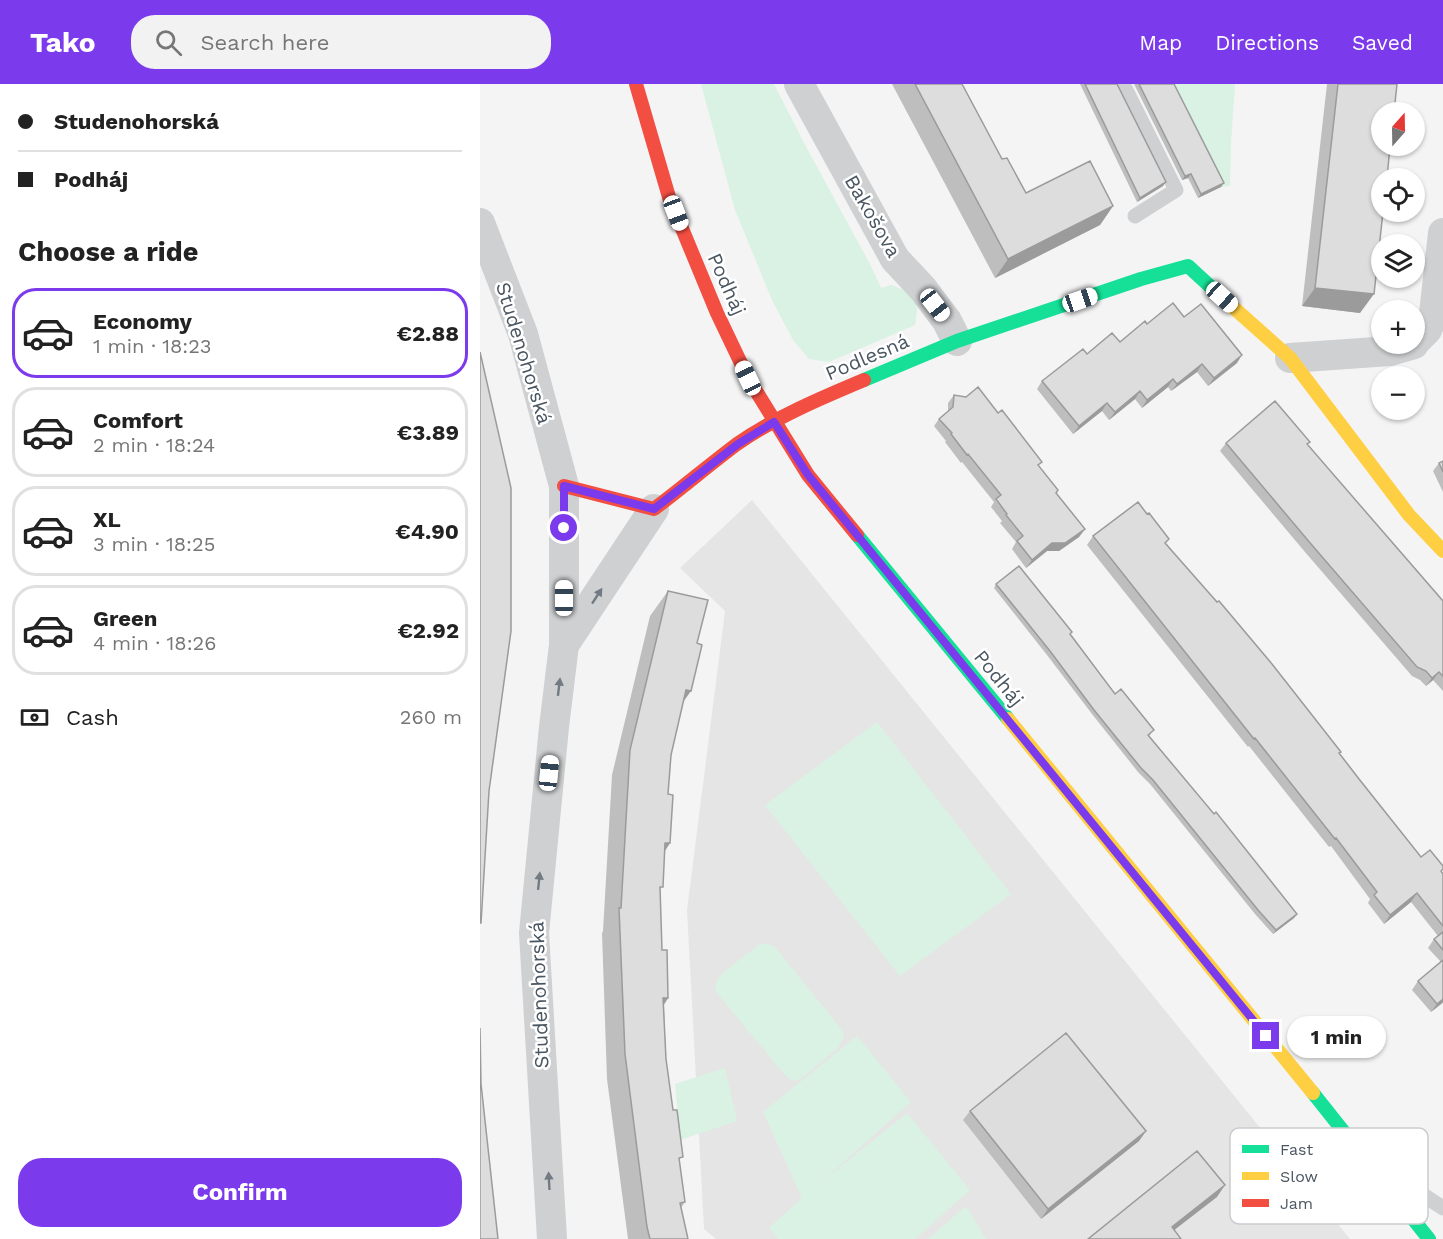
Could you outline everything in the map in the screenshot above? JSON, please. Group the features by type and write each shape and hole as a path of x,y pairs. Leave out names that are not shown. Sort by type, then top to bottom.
{"street":[{"name":"Podháj","path":"636,84 669,197 717,313 748,378 808,475 1341,1128"},
{"name":"Bakošova","path":"799,84 895,259 923,289 947,321 957,341"},
{"name":"Studenohorská","path":"480,223 523,334 564,486 564,645 534,933 552,1239"},
{"path":"1425,332 1434,314 1443,233"},
{"name":"Podlesná","path":"774,422 821,398 957,341 1141,279 1188,266 1290,358"},
{"path":"1290,358 1371,352"},
{"path":"1290,358 1410,515 1443,551"},
{"name":"Studenohorská","path":"564,645 654,509 738,444 774,422"},
{"path":"564,486 654,509"},
{"name":"Podháj","path":"1417,1224 1429,1239"}],"lane":[{"path":"1123,84 1176,190 1135,216"},
{"path":"1428,1198 1443,1208"}],"shaded area":[{"path":"752,500 1260,1128 1230,1128 1230,1224 1338,1224 1350,1239 716,1239 704,1229 687,910 725,611 680,568"}],"green space":[{"path":"701,84 774,84 881,288 891,285 915,294 917,311 915,325 829,362 809,359 793,340 772,300 735,210"},
{"path":"1169,84 1235,84 1230,186 1221,187"},
{"path":"877,722 1011,894 900,976 765,805"},
{"path":"763,943 774,946 843,1031 844,1037 838,1048 799,1080 791,1079 784,1074 716,991 716,983 721,975"},
{"path":"857,1036 911,1102 820,1183 907,1113 970,1190 915,1239 778,1239 769,1228 802,1198 763,1112"},
{"path":"725,1068 737,1121 680,1140 675,1084"},
{"path":"966,1206 986,1239 928,1239"}],"building":[{"path":"915,84 962,84 1002,159 1007,158 1026,193 1090,161 1113,206 1008,259"},
{"path":"1085,84 1117,84 1166,182 1140,198"},
{"path":"1139,84 1174,84 1224,183 1201,194 1191,174 1185,176"},
{"path":"1338,84 1397,84 1395,102 1371,102 1371,156 1389,156 1388,168 1371,168 1371,222 1382,222 1381,234 1371,234 1371,288 1375,288 1374,294 1315,288"},
{"path":"1173,303 1184,317 1201,304 1242,355 1214,378 1202,364 1177,384 1173,379 1147,400 1140,391 1115,412 1107,403 1079,426 1042,381 1083,349 1087,354 1112,333 1120,342 1145,321 1147,324"},
{"path":"480,352 511,488 511,631 489,791 481,923 480,923"},
{"path":"978,387 998,413 1002,410 1042,462 1038,465 1058,490 1056,493 1085,529 1065,543 1052,543 1032,560 1017,541 1023,536 996,499 1001,495 939,419 953,407 954,395 966,397"},
{"path":"1275,401 1310,442 1307,444 1443,601 1443,676 1439,672 1432,678 1426,671 1417,667 1226,443"},
{"path":"1138,502 1169,539 1165,543 1217,602 1219,601 1272,664 1421,857 1430,850 1443,866 1441,871 1443,874 1443,926 1417,893 1390,915 1374,895 1377,892 1336,838 1254,739 1093,536"},
{"path":"1019,566 1072,632 1070,634 1115,694 1121,689 1154,730 1148,735 1214,814 1216,812 1297,914 1276,930 1094,710 996,584"},
{"path":"668,591 708,600 697,643 702,645 691,691 686,690 671,755 668,794 673,795 670,843 665,843 663,887 660,887 662,950 667,950 668,998 663,998 666,1059 673,1110 677,1110 683,1157 679,1158 685,1202 680,1203 688,1239 650,1239 647,1227 625,1054 619,908 621,908 630,750"},
{"path":"1443,932 1443,950 1434,939"},
{"path":"1443,960 1443,999 1437,1004 1418,981"},
{"path":"480,1028 481,1084 498,1239 480,1239"},
{"path":"1066,1033 1146,1131 1048,1209 970,1111"},
{"path":"1197,1151 1225,1185 1172,1227 1181,1239 1088,1239"}],"traffic: fast":[{"path":"864,380 957,341 1141,279 1188,266 1225,300"},
{"path":"857,535 1008,719"},
{"path":"1313,1093 1341,1128"},
{"path":"1417,1224 1429,1239"}],"traffic: slow":[{"path":"1225,300 1290,358 1409,515 1443,551"},
{"path":"1008,719 1313,1093"}],"traffic: jam":[{"path":"636,84 669,197 717,313 748,378 808,475 857,535"},
{"path":"564,486 654,509 752,434 799,409 864,380"}],"route":[{"path":"564,528 564,486 654,509 738,444 774,422 808,475 1266,1036"}]}
